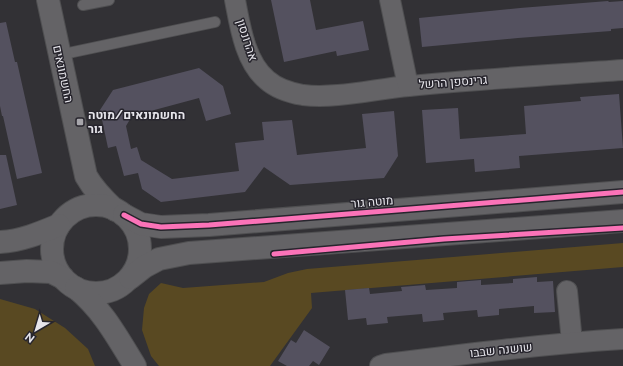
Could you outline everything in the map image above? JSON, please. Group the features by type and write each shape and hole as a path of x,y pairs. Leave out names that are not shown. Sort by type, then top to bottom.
{"street":[{"name":"החשמונאים","path":"48,0 86,176 92,187 102,199 120,212"},
{"name":"אהרונסון","path":"235,0 249,55 256,68 267,80 284,90"},
{"path":"390,0 408,86"},
{"name":"גרינספן הרשל","path":"284,90 302,95 325,96 408,86 623,70"},
{"name":"החשמונאים","path":"63,220 77,198 80,188 81,170 79,149"},
{"name":"מוטה גור","path":"120,212 141,224 168,227 623,192"},
{"path":"0,242 14,242 39,234 63,220 79,208 94,205 105,206 120,212 136,231 140,244 137,265 117,295 113,309 116,335"},
{"path":"63,220 53,240 52,250 55,265 69,283 90,292 103,292 118,288 144,267 159,259 189,253 623,221"},
{"path":"0,273 27,271 51,272 69,283 90,299 104,317 135,366"},
{"path":"567,291 572,342"},
{"name":"שושנה שבבו","path":"380,366 386,364 470,360 572,342 623,339"}],"lane":[{"path":"84,5 109,0"},
{"path":"59,55 215,22"}],"shaded area":[{"path":"623,243 623,267 311,293 312,308 270,366 159,366 151,356 142,330 144,308 149,294 161,283 183,288 264,282 288,273 307,269"},
{"path":"0,299 35,309 65,328 88,349 95,366 0,366"}],"building":[{"path":"271,0 310,0 316,30 363,21 369,50 337,56 336,51 284,62"},
{"path":"608,1 623,1 623,28 611,29 611,31 422,47 419,18"},
{"path":"6,22 15,62 17,62 42,173 17,179 0,106 0,23"},
{"path":"199,68 223,86 231,114 206,121 199,98 132,116 126,126 131,149 137,147 141,160 172,179 239,171 235,143 264,140 262,122 292,120 297,155 366,148 362,114 394,111 398,156 384,178 290,185 264,167 245,192 161,202 142,189 138,173 124,176 116,146 108,148 100,110 113,90"},
{"path":"619,94 623,148 519,156 520,168 475,172 474,159 426,163 422,110 458,108 460,139 526,134 524,106 581,101 580,97"},
{"path":"0,155 6,155 17,205 0,209"},
{"path":"537,277 537,282 553,281 555,312 534,313 534,306 499,309 499,315 478,317 477,310 443,313 444,320 423,322 422,314 387,317 388,323 367,325 366,318 348,320 345,290 369,288 370,294 402,291 401,287 425,285 426,290 457,288 457,282 481,280 481,285 513,283 513,279"},
{"path":"304,330 330,347 319,365 313,361 309,366 287,366 278,361 291,340 296,343"}],"cycle path":[{"path":"124,215 141,224 161,227 209,225 623,192"},
{"path":"274,254 444,239 623,228"}],"place":[{"name":"החשמונאים/מוטה גור","path":"80,122"}]}
